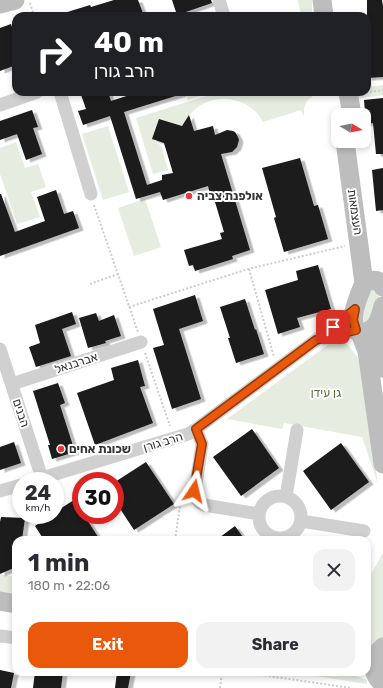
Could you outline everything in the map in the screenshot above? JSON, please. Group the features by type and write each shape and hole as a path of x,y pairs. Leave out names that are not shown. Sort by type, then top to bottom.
{"street":[{"path":"0,4 15,0"},
{"path":"219,0 223,12"},
{"path":"322,0 324,12"},
{"path":"333,0 334,12"},
{"path":"0,105 26,96"},
{"path":"61,96 92,197"},
{"path":"342,108 344,96"},
{"path":"346,96 350,108"},
{"name":"העצמאות","path":"347,148 378,283"},
{"name":"העצמאות","path":"357,148 378,283"},
{"path":"378,283 355,309 353,320 367,351 383,464"},
{"name":"הרב גורן","path":"61,472 188,434 316,340 355,309"},
{"path":"358,331 366,332 372,330 381,313"},
{"path":"381,313 379,341 383,368"},
{"name":"הרב גורן","path":"316,340 358,331"},
{"name":"אברבנאל","path":"12,384 141,342"},
{"name":"הבנים","path":"0,349 12,384 35,472"},
{"path":"196,429 202,444 194,491 197,499 204,505 259,514"},
{"path":"286,497 297,430"},
{"path":"0,491 12,488"},
{"path":"270,536 261,527 259,514 266,501 273,497 280,496 294,501 301,513 299,527 290,536"},
{"path":"301,521 364,531"},
{"path":"0,601 12,603"},
{"path":"0,606 12,608"},
{"path":"0,636 12,638"}],"path":[{"path":"29,0 33,12"},
{"path":"371,91 383,90"},
{"path":"92,197 170,428"},
{"path":"129,307 248,269 348,246"},
{"path":"248,269 274,358"},
{"path":"90,284 118,274"},
{"path":"220,688 222,676"},
{"path":"268,676 351,688"}],"green space":[{"path":"298,0 312,0 312,12 300,12"},
{"path":"383,85 383,95 356,99 356,96 371,96 371,86"},
{"path":"186,96 200,96 188,100"},
{"path":"206,96 314,96 309,99 305,105 304,117 301,110 263,122 258,114 243,103 234,100 215,99 198,107 191,113 182,126 159,119 153,139 162,149 168,170 153,174 136,118"},
{"path":"108,126 129,192 103,200 82,134"},
{"path":"16,142 25,168 38,164 46,187 31,192 40,217 17,224 0,174 0,148"},
{"path":"145,199 161,247 134,256 118,208"},
{"path":"369,287 379,293 379,296 374,317 365,324 360,320"},
{"name":"גן עידן","path":"333,341 344,341 359,360 378,484 362,437 284,423 282,429 227,419"},
{"path":"383,553 383,642 371,648 371,574"},
{"path":"0,574 12,576 12,594 0,592"},
{"path":"316,676 357,676 367,680 367,684"}],"building":[{"path":"114,0 138,0 142,12 67,12 90,5 91,7"},
{"path":"172,0 211,0 212,3 186,12 176,12"},
{"path":"367,0 382,0 383,77 371,78 371,12 367,12"},
{"path":"11,24 12,27 12,66 0,71 0,28"},
{"path":"81,96 109,96 111,101 127,96 176,96 124,112 147,185 162,180 162,175 173,173 164,143 152,139 159,119 182,126 189,115 194,131 213,126 215,135 227,130 235,132 239,140 237,147 232,152 221,154 250,250 232,256 233,259 195,271 193,265 189,266 184,250 222,239 220,233 224,232 215,202 212,202 208,186 163,200 160,192 136,199 110,116 83,125 78,111 86,109"},
{"path":"383,98 383,154 376,154 373,123 371,123 371,108 365,108 364,100"},
{"path":"32,110 38,127 33,128 42,154 26,160 17,134 0,140 0,121"},
{"path":"300,158 314,206 318,205 328,239 284,252 262,168"},
{"path":"383,168 383,210 376,211 372,170"},
{"path":"56,190 64,214 73,211 79,228 0,256 0,194 15,232 45,221 37,197"},
{"path":"318,265 331,309 297,318 300,327 278,334 265,290 298,280 296,271"},
{"path":"195,295 203,321 179,329 201,399 172,409 153,348 164,345 153,309"},
{"path":"245,299 264,354 236,363 220,307"},
{"path":"72,312 76,324 62,329 71,356 36,367 29,347 40,343 35,325"},
{"path":"96,313 99,321 114,315 121,336 105,341 106,343 88,348 79,318"},
{"path":"138,360 145,386 140,387 153,423 95,445 77,393 114,380 111,368"},
{"path":"58,383 65,403 60,405 75,452 52,459 48,445 50,445 33,391"},
{"path":"252,429 279,468 241,496 213,457"},
{"path":"14,442 21,463 0,470 0,447"},
{"path":"341,443 369,482 331,510 303,471"},
{"path":"146,462 174,504 134,530 124,515 124,476"},
{"path":"72,501 72,524 90,524 97,536 41,536 35,526 38,524 64,524 64,506"},
{"path":"1,517 12,517 12,524 24,524 23,536 12,536 12,569 0,574"},
{"path":"235,526 242,536 221,536"},
{"path":"0,670 12,673 12,676 13,676 11,688 0,688"},
{"path":"34,676 62,676 61,688 33,688"},
{"path":"116,676 130,676 128,688 115,688"}],"place":[{"name":"אולפנת צביה","path":"189,196"},
{"name":"שכונת אחים","path":"61,449"}],"route":[{"path":"194,491 202,444 196,429 316,340 356,330 353,320 355,309 333,327"}]}
